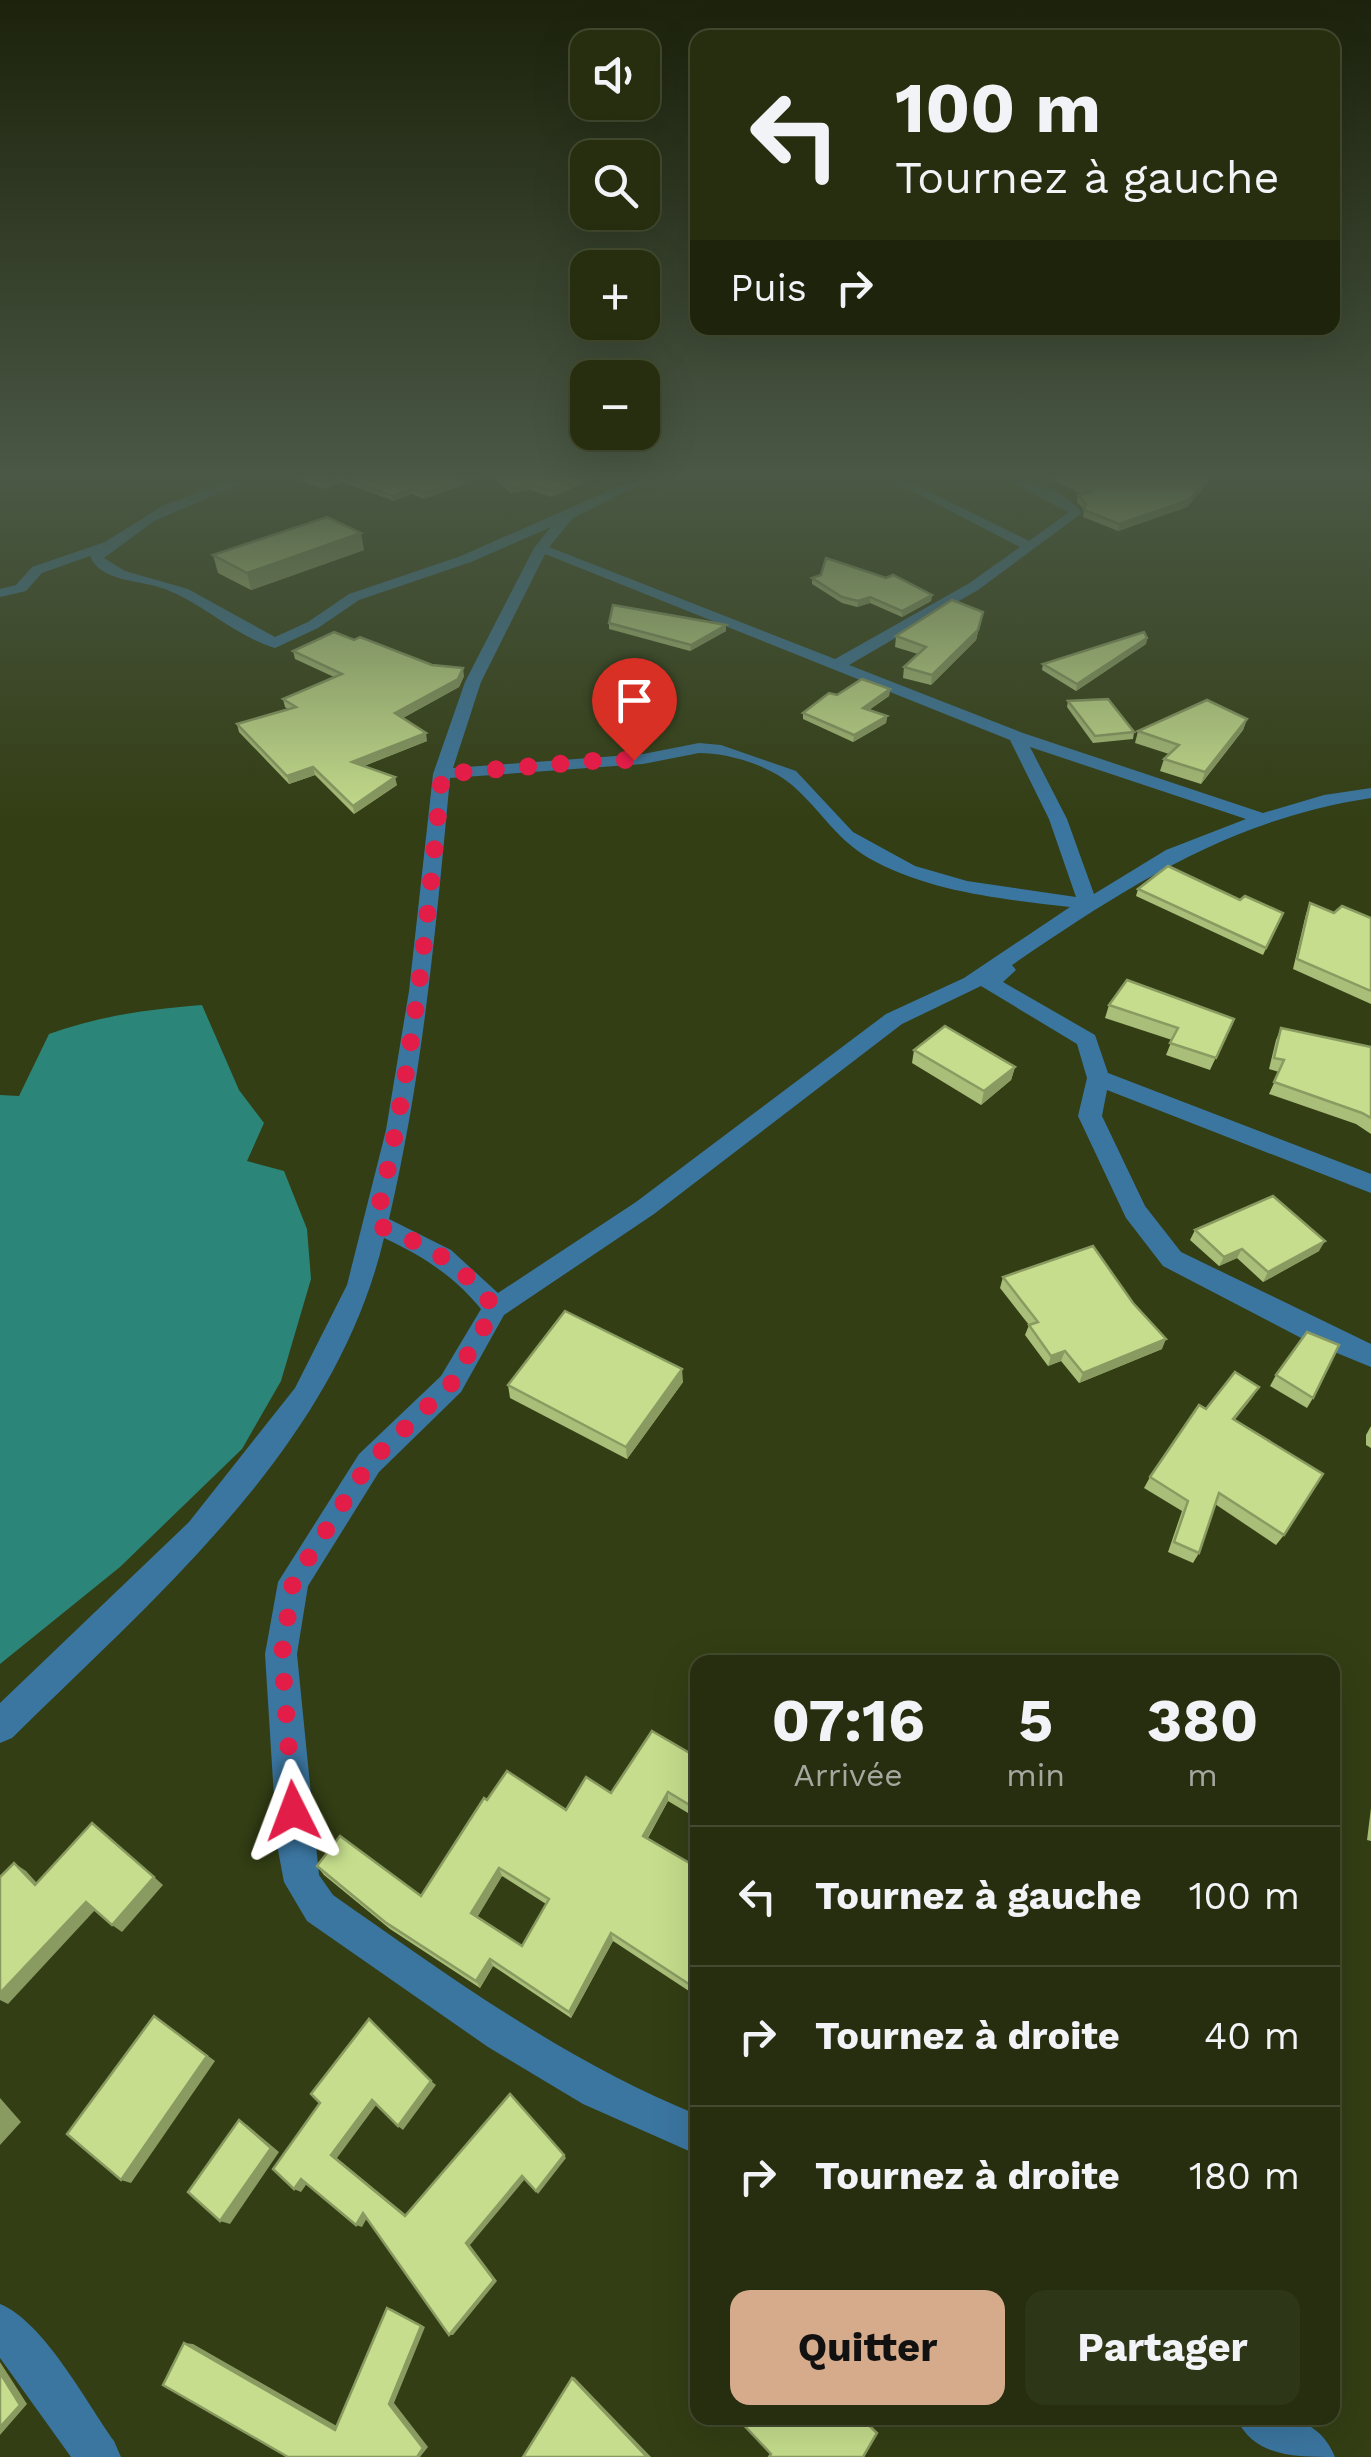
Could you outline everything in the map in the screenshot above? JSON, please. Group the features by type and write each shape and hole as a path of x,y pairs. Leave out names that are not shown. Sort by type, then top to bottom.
{"street":[{"path":"185,592 231,623 274,643 369,592"},
{"path":"0,1726 200,1532 305,1396 360,1284 398,1130 420,991 442,774 474,682 520,592"},
{"path":"652,592 1017,737 1263,819"},
{"path":"836,665 964,592"},
{"path":"1017,737 1058,819 1088,904"},
{"path":"442,774 634,760 703,747 720,750 776,768 797,780 853,841 884,859 965,886 1088,904"},
{"path":"690,2131 650,2117 484,2023 320,1908 302,1882 295,1845 282,1654 293,1582 369,1463 451,1384 495,1308 645,1208 894,1019 972,983 1088,904 1173,854 1324,800 1371,793"},
{"path":"1088,904 989,983 1086,1040 1098,1078 1090,1116 1135,1211 1172,1259 1314,1332 1371,1356"},
{"path":"1098,1078 1371,1184"},
{"path":"375,1224 450,1260 466,1272 495,1308"},
{"path":"0,2326 21,2348 98,2457"},
{"path":"1269,2425 1312,2457"}],"water":[{"path":"202,1005 239,1090 264,1123 247,1161 284,1171 307,1229 311,1279 281,1381 242,1449 120,1567 0,1664 0,1095 19,1096 49,1034 124,1014"}],"building":[{"path":"834,592 925,592 932,595 902,611 870,597 858,601"},
{"path":"952,600 983,612 978,630 932,675 904,667 926,647 896,636"},
{"path":"613,605 726,625 691,645 609,623"},
{"path":"334,632 354,640 360,637 432,665 463,668 458,679 395,713 426,733 352,762 395,777 353,806 313,767 287,776 237,724 296,707 283,699 342,674 293,651"},
{"path":"1144,632 1147,638 1077,684 1043,664"},
{"path":"862,679 890,689 863,708 887,716 854,735 803,713 829,693 837,695"},
{"path":"1108,699 1134,732 1095,736 1068,701"},
{"path":"1207,700 1247,719 1205,772 1164,759 1179,745 1138,731"},
{"path":"1168,866 1240,900 1245,896 1283,913 1266,948 1138,889"},
{"path":"1310,903 1334,913 1342,906 1371,918 1371,991 1297,959"},
{"path":"1127,980 1234,1019 1216,1058 1170,1043 1178,1028 1109,1005"},
{"path":"945,1026 1015,1067 984,1091 914,1050"},
{"path":"1281,1028 1371,1047 1371,1118 1274,1082 1284,1060 1274,1058"},
{"path":"1273,1196 1325,1241 1268,1272 1242,1249 1224,1257 1195,1230"},
{"path":"1093,1246 1133,1303 1166,1339 1083,1373 1065,1351 1051,1356 1029,1325 1038,1322 1003,1277"},
{"path":"565,1311 682,1369 626,1447 508,1385"},
{"path":"1307,1332 1339,1345 1313,1398 1276,1375"},
{"path":"1235,1372 1259,1387 1233,1419 1323,1474 1284,1535 1219,1493 1199,1553 1174,1542 1188,1501 1150,1477 1199,1405 1206,1409"},
{"path":"652,1731 690,1753 690,1805 668,1792 643,1836 690,1863 690,1985 611,1933 569,2012 490,1959 476,1981 385,1922 317,1866 340,1836 421,1896 484,1798 487,1800 507,1771 566,1810 586,1777 611,1793","holes":["499,1868 549,1899 522,1946 471,1913"]},
{"path":"92,1823 154,1877 112,1925 86,1902 0,1993 0,1877 14,1863 35,1885"},
{"path":"154,2016 207,2056 121,2180 67,2134"},
{"path":"369,2019 431,2081 398,2126 372,2100 331,2155 405,2216 510,2094 564,2155 536,2191 522,2176 466,2243 494,2280 449,2335 363,2213 356,2225 301,2179 294,2189 273,2169 320,2103 311,2094"},
{"path":"239,2120 271,2148 220,2221 188,2192"},
{"path":"387,2308 421,2326 389,2404 423,2448 417,2457 288,2457 163,2385 184,2343 335,2430"},
{"path":"0,2373 20,2405 0,2427"},
{"path":"572,2378 647,2457 523,2457"},
{"path":"744,2425 868,2425 877,2433 863,2457 769,2457 771,2454"}],"route":[{"path":"293,1811 282,1654 293,1582 369,1463 451,1384 495,1308 466,1272 434,1250 375,1224 398,1130 420,991 442,774 634,760"}]}
